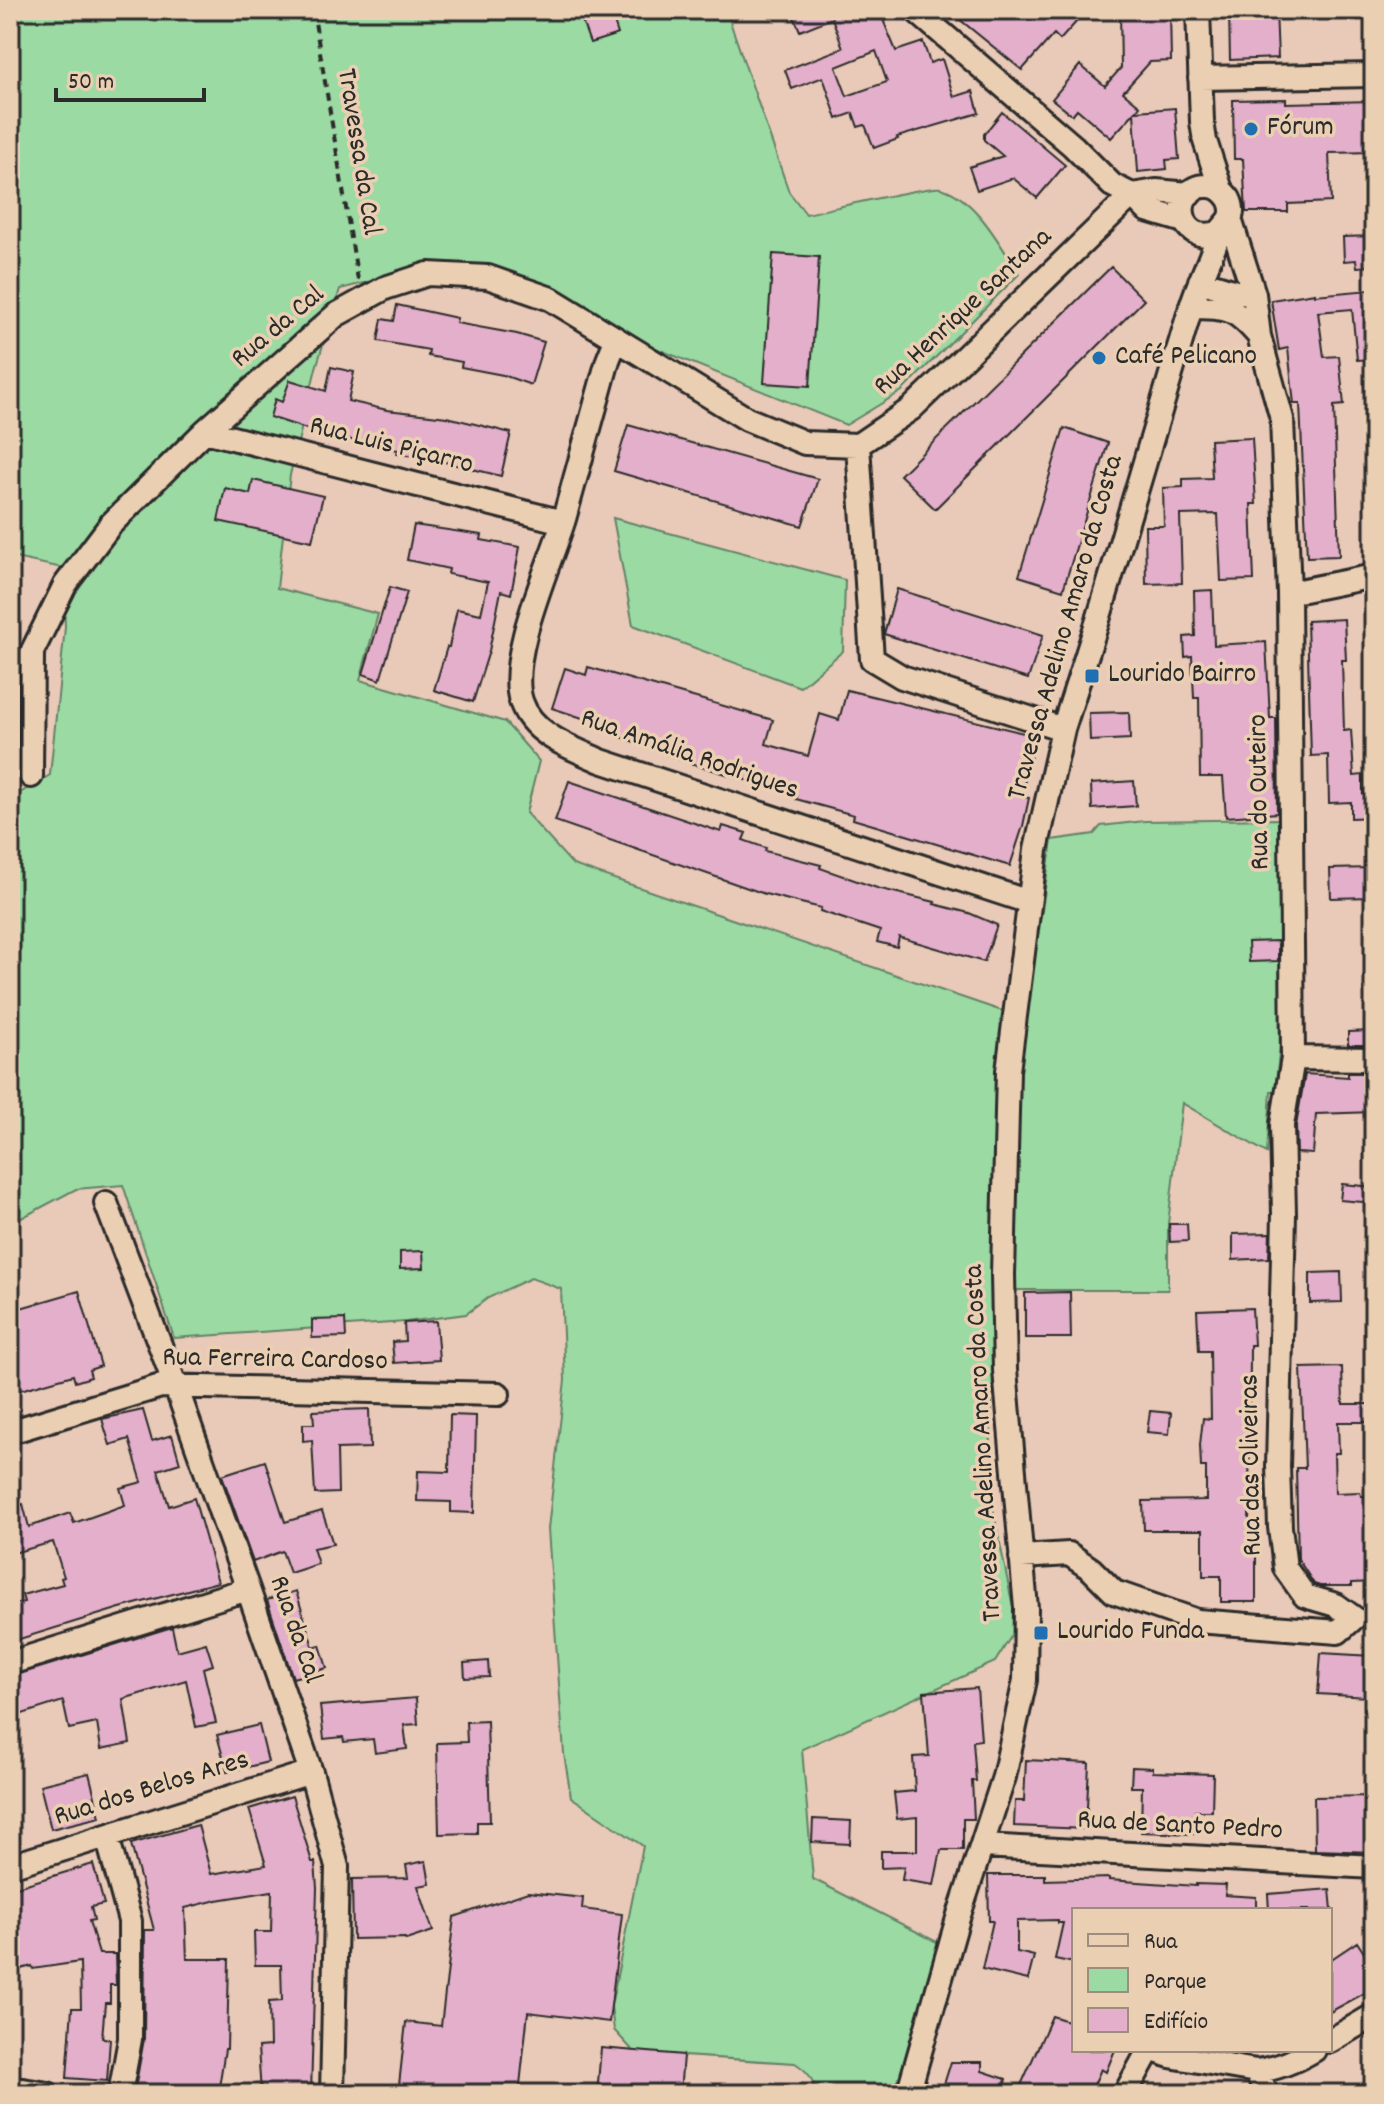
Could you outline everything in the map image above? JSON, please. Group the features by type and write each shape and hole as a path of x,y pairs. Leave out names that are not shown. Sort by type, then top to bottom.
{"street":[{"path":"915,10 1073,146 1112,185 1132,195 1147,210 1212,235 1225,226 1231,203 1221,190 1205,141 1198,10"},
{"path":"1200,78 1374,75"},
{"path":"1205,141 1192,192 1183,204 1201,275 1239,293 1254,294"},
{"path":"1132,195 1156,191 1192,192 1206,185 1221,190"},
{"name":"Rua Henrique Santana","path":"858,445 911,409 1132,195"},
{"name":"Travessa Adelino Amaro da Costa","path":"908,2094 958,1918 1004,1777 1025,1680 1026,1608 1005,1370 1003,1275 1008,1071 1036,850 1063,729 1201,275 1225,226"},
{"name":"Rua do Outeiro","path":"1225,226 1254,294 1259,336 1282,419 1289,593 1293,1058"},
{"name":"Rua da Cal","path":"31,776 32,652 65,585 111,524 205,431 336,315 385,288 428,274 488,277 551,299 747,419 805,443 858,445"},
{"path":"1191,307 1227,310 1241,315 1259,336"},
{"name":"Rua Amália Rodrigues","path":"616,340 563,522 522,646 518,672 521,701 531,719 555,741 601,761 1029,902"},
{"name":"Rua Luis Piçarro","path":"205,431 563,522"},
{"path":"858,445 872,659 902,677 1063,729"},
{"path":"1289,593 1374,576"},
{"path":"1293,1058 1374,1059"},
{"name":"Rua das Oliveiras","path":"1293,1058 1282,1125 1284,1214 1278,1466 1285,1568 1305,1596 1336,1605 1364,1619"},
{"name":"Rua da Cal","path":"106,1203 248,1589 311,1772 337,1867 332,2094"},
{"name":"Rua Ferreira Cardoso","path":"10,1432 161,1386 498,1394"},
{"name":"Rua das Oliveiras","path":"1021,1557 1069,1554 1091,1569 1114,1592 1197,1621 1338,1632 1364,1619"},
{"path":"10,1663 248,1589"},
{"name":"Rua dos Belos Ares","path":"10,1866 311,1772"},
{"path":"107,1836 130,1921 130,2039 120,2094"},
{"name":"Rua de Santo Pedro","path":"983,1846 1374,1867"},
{"path":"1332,2040 1374,2015"},
{"path":"1125,2094 1150,2052"},
{"path":"1157,2052 1256,2071 1268,2070 1310,2052"},
{"path":"1256,2071 1267,2094"},
{"path":"10,2088 48,2094"}],"path":[{"name":"Travessa da Cal","path":"313,10 361,301"}],"green space":[{"path":"10,10 726,10 789,192 806,214 941,188 965,202 996,237 1019,274 902,391 846,425 623,335 536,293 388,277 340,289 316,368 290,475 277,588 378,614 360,680 505,722 539,761 526,813 573,865 999,1010 1023,1013 1052,840 1094,834 1101,826 1145,821 1286,819 1283,1017 1275,1091 1271,1091 1267,1153 1182,1103 1168,1224 1168,1290 1018,1290 995,1315 989,1489 1017,1627 995,1662 802,1749 813,1879 939,1943 899,2094 813,2094 812,2080 795,2063 635,2053 614,2030 611,2006 643,1846 571,1797 564,1754 548,1529 565,1380 561,1289 531,1278 488,1298 466,1314 406,1322 174,1338 123,1185 76,1189 10,1224 10,799 50,775 65,627 63,568 10,557"},
{"path":"613,518 845,580 843,651 800,687 633,625"}],"building":[{"path":"578,10 610,10 618,34 590,43"},
{"path":"791,10 852,10 855,18 879,10 896,51 923,42 930,63 942,59 954,97 973,91 979,113 897,137 874,148 865,125 858,127 853,113 837,119 823,77 792,89 785,70 843,48 832,18 800,31","holes":["876,51 887,82 847,96 836,67"]},
{"path":"948,10 1066,10 1078,20 1060,40 1054,34 1022,70"},
{"path":"1120,10 1170,10 1171,61 1150,62 1123,92 1140,106 1136,111 1175,108 1179,159 1166,160 1167,169 1138,172 1134,113 1111,138 1077,109 1072,115 1052,99 1080,65 1105,86 1121,68"},
{"path":"1229,10 1276,10 1278,58 1230,60"},
{"path":"1286,99 1286,103 1374,101 1374,152 1329,153 1331,202 1288,204 1288,212 1246,212 1243,159 1234,159 1233,100"},
{"path":"1002,112 1065,165 1037,198 1013,178 977,190 969,167 1003,156 984,140 984,134"},
{"path":"1374,236 1374,266 1357,267 1356,260 1344,261 1343,237"},
{"path":"773,254 819,257 810,386 764,383"},
{"path":"1111,267 1144,300 935,509 900,475"},
{"path":"1370,290 1374,359 1357,360 1352,309 1318,312 1324,357 1339,356 1344,405 1334,406 1339,556 1307,557 1300,404 1294,404 1288,348 1279,350 1271,300 1315,293"},
{"path":"397,305 457,318 456,323 544,342 531,385 503,375 461,367 462,362 428,356 429,350 378,341 382,319 394,321"},
{"path":"331,367 354,372 348,401 387,410 447,417 511,433 501,476 424,457 397,454 398,450 319,433 270,417 275,399 282,402 290,380 326,391"},
{"path":"628,425 818,479 802,526 614,471"},
{"path":"1064,428 1108,443 1063,590 1019,576"},
{"path":"1252,438 1256,504 1251,504 1254,580 1221,581 1218,514 1180,515 1182,583 1146,584 1145,526 1164,526 1163,488 1183,487 1183,479 1212,478 1210,440"},
{"path":"253,480 323,496 312,541 218,521 225,488 250,494"},
{"path":"414,525 482,535 481,540 520,547 511,594 501,591 489,651 473,702 434,690 449,647 457,609 481,614 488,582 448,574 449,569 407,560"},
{"path":"390,587 407,592 380,680 363,674"},
{"path":"897,589 1043,635 1028,679 884,634"},
{"path":"1212,590 1214,645 1266,642 1270,718 1276,718 1277,813 1226,817 1223,777 1200,777 1199,698 1194,698 1192,656 1185,657 1184,637 1195,636 1194,591"},
{"path":"1344,619 1344,731 1351,730 1354,776 1363,775 1363,794 1374,794 1374,817 1351,818 1351,802 1329,803 1328,755 1311,756 1307,621"},
{"path":"588,667 773,720 766,744 808,756 820,714 839,720 847,690 1036,736 1021,796 1029,798 1010,866 853,819 854,815 684,761 590,725 592,721 552,708 565,668 586,675"},
{"path":"1129,712 1130,739 1090,741 1089,713"},
{"path":"569,781 721,832 723,826 746,833 743,840 766,848 765,851 821,865 820,868 877,888 935,902 997,925 984,962 899,937 897,947 877,942 880,931 820,911 821,908 765,894 555,821"},
{"path":"1134,781 1136,806 1092,809 1091,784"},
{"path":"1371,868 1372,897 1331,898 1330,869"},
{"path":"1278,941 1278,961 1249,962 1248,942"},
{"path":"1374,1031 1374,1045 1348,1045 1348,1032"},
{"path":"1348,1073 1374,1073 1374,1112 1316,1114 1313,1154 1297,1153 1296,1126 1305,1074 1348,1077"},
{"path":"1342,1184 1374,1187 1374,1203 1340,1200"},
{"path":"1169,1224 1187,1224 1188,1241 1170,1242"},
{"path":"1270,1233 1269,1258 1233,1260 1233,1234"},
{"path":"423,1251 424,1268 400,1269 400,1252"},
{"path":"1341,1272 1342,1302 1310,1303 1310,1273"},
{"path":"79,1291 101,1366 89,1370 91,1377 75,1382 73,1375 10,1393 10,1311"},
{"path":"1070,1292 1071,1338 1025,1338 1025,1293"},
{"path":"1252,1308 1254,1345 1250,1345 1249,1540 1256,1540 1256,1602 1221,1602 1221,1576 1203,1576 1203,1530 1144,1530 1143,1501 1206,1500 1206,1467 1201,1467 1200,1445 1203,1418 1211,1419 1210,1351 1199,1351 1197,1310"},
{"path":"345,1319 346,1337 312,1338 312,1320"},
{"path":"436,1321 439,1360 394,1363 392,1342 405,1341 404,1323"},
{"path":"1342,1367 1343,1404 1370,1404 1370,1422 1338,1422 1339,1453 1334,1453 1335,1493 1360,1492 1361,1496 1374,1496 1374,1582 1320,1586 1314,1584 1298,1559 1296,1468 1305,1468 1301,1368"},
{"path":"369,1409 370,1448 337,1449 338,1493 315,1494 312,1440 303,1441 303,1424 314,1424 313,1411"},
{"path":"143,1410 152,1441 172,1435 180,1463 158,1470 169,1506 194,1498 218,1582 10,1642 10,1605 24,1602 22,1595 63,1584 61,1578 64,1577 53,1542 10,1554 10,1508 23,1504 29,1527 70,1513 74,1523 125,1505 120,1488 142,1482 129,1439 110,1445 102,1419"},
{"path":"1150,1411 1171,1413 1169,1434 1147,1432"},
{"path":"450,1415 476,1416 474,1513 451,1512 451,1502 417,1501 418,1471 449,1472"},
{"path":"265,1461 285,1522 322,1511 333,1544 313,1548 318,1564 290,1573 282,1551 253,1562 222,1475"},
{"path":"296,1591 313,1647 320,1645 327,1668 293,1678 267,1600"},
{"path":"172,1627 177,1651 206,1643 213,1665 203,1668 216,1723 196,1727 186,1680 123,1699 130,1743 101,1749 97,1723 69,1729 63,1701 10,1718 10,1677"},
{"path":"1321,1653 1372,1656 1369,1697 1318,1694"},
{"path":"488,1661 489,1677 465,1678 464,1663"},
{"path":"977,1688 981,1740 973,1741 976,1781 972,1781 974,1819 963,1819 963,1850 941,1850 934,1885 902,1880 904,1867 881,1868 881,1851 917,1851 917,1817 897,1819 894,1793 915,1791 913,1757 929,1756 924,1692"},
{"path":"416,1698 418,1724 404,1725 407,1749 375,1753 373,1739 344,1742 343,1737 324,1739 320,1706"},
{"path":"487,1721 490,1822 477,1822 477,1833 439,1834 437,1743 467,1742 466,1722"},
{"path":"259,1725 268,1762 227,1772 217,1735"},
{"path":"1026,1760 1089,1763 1086,1829 1014,1826 1015,1801 1024,1801"},
{"path":"1132,1767 1153,1768 1153,1772 1213,1774 1212,1811 1195,1811 1194,1834 1141,1832 1142,1787 1131,1787"},
{"path":"89,1773 100,1817 51,1829 40,1785"},
{"path":"292,1796 312,1862 315,1862 317,1888 311,2094 261,2094 258,2047 270,2046 269,2002 282,2001 281,1965 255,1965 254,1932 271,1932 272,1891 185,1908 187,1959 229,1959 227,2049 218,2094 176,2094 177,2089 135,2089 144,2039 145,1930 154,1930 131,1844 198,1825 211,1874 266,1865 249,1809"},
{"path":"1374,1796 1374,1852 1315,1850 1314,1797"},
{"path":"813,1819 851,1821 850,1844 812,1842"},
{"path":"426,1861 430,1884 418,1886 433,1931 406,1940 353,1939 352,1879 408,1878 406,1865"},
{"path":"93,1864 104,1904 91,1907 94,1920 89,1921 99,1954 115,1954 116,1985 110,1985 110,2003 105,2003 102,2038 110,2039 107,2081 67,2078 72,2008 81,2008 80,1962 33,1969 32,1966 10,1972 10,1942 20,1939 10,1904 10,1889"},
{"path":"988,1875 1045,1875 1045,1880 1109,1878 1196,1886 1226,1885 1225,1895 1256,1897 1256,1908 1072,1908 1072,1963 1055,1959 1063,1923 1058,1923 1058,1920 1017,1921 1017,1952 1034,1956 1028,1980 982,1969 993,1921 989,1921"},
{"path":"1330,1889 1332,1908 1269,1908 1268,1894"},
{"path":"528,1892 583,1898 582,1909 622,1914 609,2022 528,2012 519,2094 398,2094 406,2022 441,2026 454,1917"},
{"path":"1357,1942 1374,1968 1374,1988 1332,2011 1332,1959"},
{"path":"1052,2016 1072,2022 1072,2052 1114,2052 1106,2072 1101,2069 1090,2094 1017,2094"},
{"path":"601,2048 683,2055 680,2094 597,2094"},
{"path":"951,2062 982,2062 982,2071 1006,2079 1003,2094 941,2094"}],"place":[{"name":"Fórum","path":"1251,129"},
{"name":"Café Pelicano","path":"1099,358"},
{"name":"Lourido Bairro","path":"1092,676"},
{"name":"Lourido Funda","path":"1041,1633"}]}
